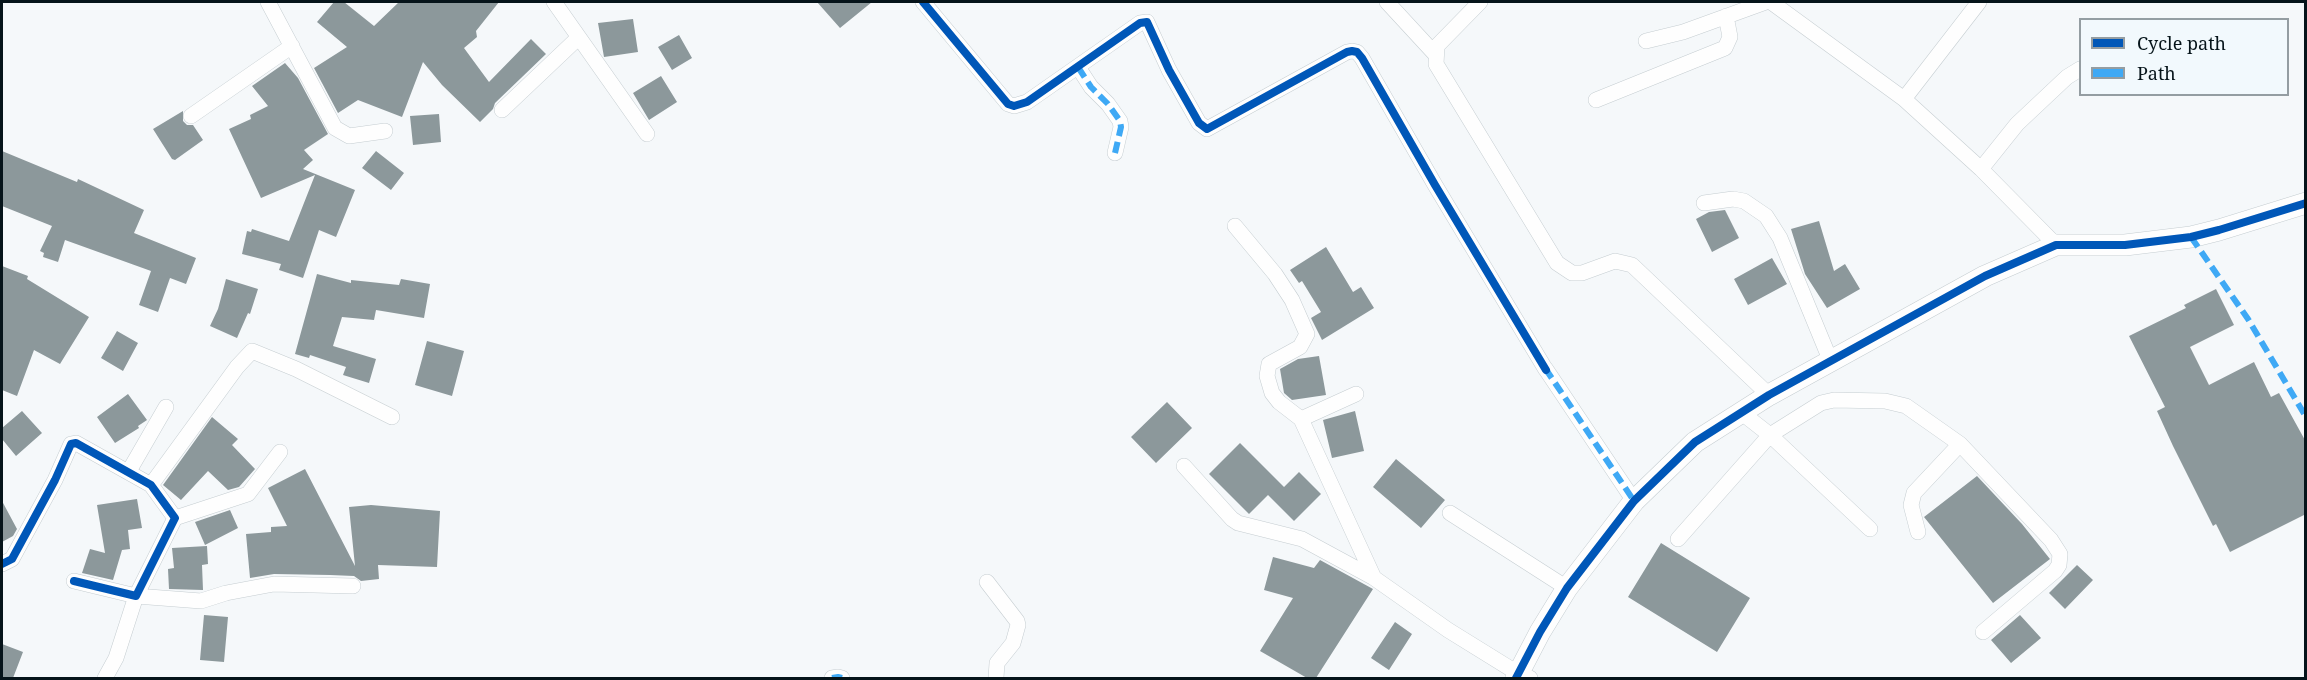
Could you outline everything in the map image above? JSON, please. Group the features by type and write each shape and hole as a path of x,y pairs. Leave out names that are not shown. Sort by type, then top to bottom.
{"street":[{"path":"268,2 335,128 349,136 385,131"},
{"path":"554,2 647,134"},
{"path":"923,2 1008,104 1020,106 1140,23 1147,22 1169,70 1194,115 1199,123 1208,129 1347,52 1357,52 1546,369 1634,501"},
{"path":"1387,2 1435,54"},
{"path":"1480,2 1441,40 1435,54 1436,64 1557,262 1572,273 1582,273 1615,261 1632,265 1769,395"},
{"path":"1646,41 1683,32 1769,2 1904,99 1981,170 2056,245"},
{"path":"1904,99 1978,2"},
{"path":"1596,100 1725,48 1730,37 1726,16"},
{"path":"502,110 578,38"},
{"path":"191,116 292,46"},
{"path":"1078,68 1120,121 1121,127 1115,153"},
{"path":"1981,170 2017,124 2067,77 2079,70"},
{"path":"1704,203 1733,199 1744,201 1766,216 1780,238 1831,362"},
{"path":"1184,466 1238,523 1302,539 1374,578 1448,630 1522,677 1540,633 1567,588 1634,501 1695,442 1769,395 1985,276 2056,245 2125,245 2191,237 2219,231 2306,203"},
{"path":"1235,226 1275,274 1292,300 1307,334 1300,347 1269,364 1267,376 1272,393 1279,402 1301,419 1374,578"},
{"path":"152,485 237,367 252,351 296,369 392,417"},
{"path":"1301,419 1356,394"},
{"path":"1678,539 1770,435 1821,403 1834,400 1886,401 1906,406 1960,444 2051,540 2061,559 2055,571 1983,632"},
{"path":"129,471 166,407"},
{"path":"1742,413 1770,435 1870,529"},
{"path":"2,564 12,559 55,480 71,444 76,443 86,448 152,485 175,518"},
{"path":"1918,532 1911,505 1914,493 1960,444"},
{"path":"105,678 116,658 136,596 175,518 248,494 280,452"},
{"path":"1450,513 1567,588"},
{"path":"74,581 136,596 201,601 226,593 274,584 353,586"},
{"path":"987,582 1017,621 1018,626 1013,643 997,663 996,678"},
{"path":"832,678 842,678"}],"building":[{"path":"334,2 344,2 374,26 399,2 499,2 476,31 477,37 464,48 489,82 531,39 546,54 495,103 493,109 480,122 442,85 423,62 402,117 358,100 338,113 314,68 347,47 317,22"},
{"path":"817,2 872,2 840,28"},
{"path":"633,19 638,52 604,57 598,23"},
{"path":"679,35 692,58 672,70 658,47"},
{"path":"285,63 298,78 328,134 304,150 313,160 303,169 355,190 336,237 319,230 303,278 279,270 281,264 242,254 247,231 251,232 252,229 289,241 315,175 261,198 229,129 251,119 250,115 268,106 252,86"},
{"path":"661,76 677,102 649,120 633,93"},
{"path":"183,111 183,121 187,125 193,125 203,140 175,160 172,159 153,129"},
{"path":"439,114 441,142 413,145 410,116"},
{"path":"2,151 77,182 78,179 144,210 134,233 196,258 186,284 170,278 158,312 139,305 151,271 65,240 58,262 43,257 44,253 40,251 52,226 2,206"},
{"path":"376,151 404,173 391,190 362,168"},
{"path":"1725,210 1739,238 1712,252 1696,219 1709,212"},
{"path":"1819,221 1834,271 1845,264 1860,289 1827,308 1805,274 1791,229"},
{"path":"1326,247 1353,292 1361,287 1374,308 1322,340 1311,318 1321,312 1302,281 1299,283 1290,270"},
{"path":"1772,258 1787,284 1748,305 1734,279"},
{"path":"2,266 28,276 27,279 89,317 60,364 34,350 17,396 2,390"},
{"path":"317,274 351,283 351,280 399,285 401,279 430,284 424,318 376,310 374,320 342,317 333,346 376,359 369,383 343,375 346,367 310,355 309,358 295,354"},
{"path":"226,279 258,289 250,314 248,313 237,338 210,326 218,309"},
{"path":"2216,289 2234,325 2190,347 2209,385 2254,362 2271,397 2279,393 2306,442 2306,514 2230,552 2216,524 2213,526 2173,446 2157,411 2165,407 2129,336 2186,308 2184,305"},
{"path":"117,331 138,343 123,371 101,358"},
{"path":"427,341 464,351 452,396 415,385"},
{"path":"1319,356 1326,395 1292,400 1284,393 1280,369 1298,359"},
{"path":"128,394 147,420 138,426 139,428 115,443 97,417"},
{"path":"1167,402 1192,428 1156,463 1131,437"},
{"path":"22,411 42,433 16,456 2,439 2,428"},
{"path":"1355,411 1364,451 1332,458 1323,420"},
{"path":"212,417 238,439 232,445 255,469 239,487 228,490 208,471 181,500 163,485"},
{"path":"1240,443 1284,487 1299,472 1321,494 1294,521 1268,495 1249,514 1209,474"},
{"path":"1396,459 1445,500 1421,528 1373,487"},
{"path":"305,469 355,566 349,507 371,505 440,511 437,567 378,565 379,579 361,581 354,576 330,575 274,574 250,578 246,534 271,532 271,527 287,526 268,488"},
{"path":"1977,476 2022,524 2050,559 1993,603 1924,517"},
{"path":"137,499 142,528 128,530 130,549 122,550 113,580 82,573 90,549 105,553 97,505"},
{"path":"2,501 17,529 13,536 2,542"},
{"path":"230,510 238,528 205,545 195,522"},
{"path":"1661,543 1750,598 1717,652 1628,597"},
{"path":"207,546 208,564 202,565 203,590 169,589 168,569 174,568 172,548"},
{"path":"1273,557 1314,568 1320,560 1373,589 1316,678 1307,678 1260,651 1293,598 1264,590"},
{"path":"2077,565 2093,580 2065,609 2049,593"},
{"path":"204,615 228,617 224,662 200,660"},
{"path":"2020,615 2041,638 2011,663 1991,640"},
{"path":"1395,622 1412,634 1389,670 1371,658"},
{"path":"2,644 23,652 13,678 2,678"}],"marked path":[{"path":"1078,67 1091,87 1108,104 1120,121 1121,127 1115,153"},
{"path":"2191,237 2248,319 2306,417"},
{"path":"1545,368 1634,501"},
{"path":"832,678 842,678"}],"cycle path":[{"path":"923,2 1008,104 1014,106 1027,102 1140,23 1147,22 1169,70 1199,123 1207,129 1347,52 1357,52 1546,370"},
{"path":"1516,678 1567,588 1634,501 1695,442 1769,395 1985,276 2056,245 2125,245 2191,237 2306,203"},
{"path":"2,564 12,559 55,480 71,444 76,443 151,485 175,518 136,596 74,581"}]}
